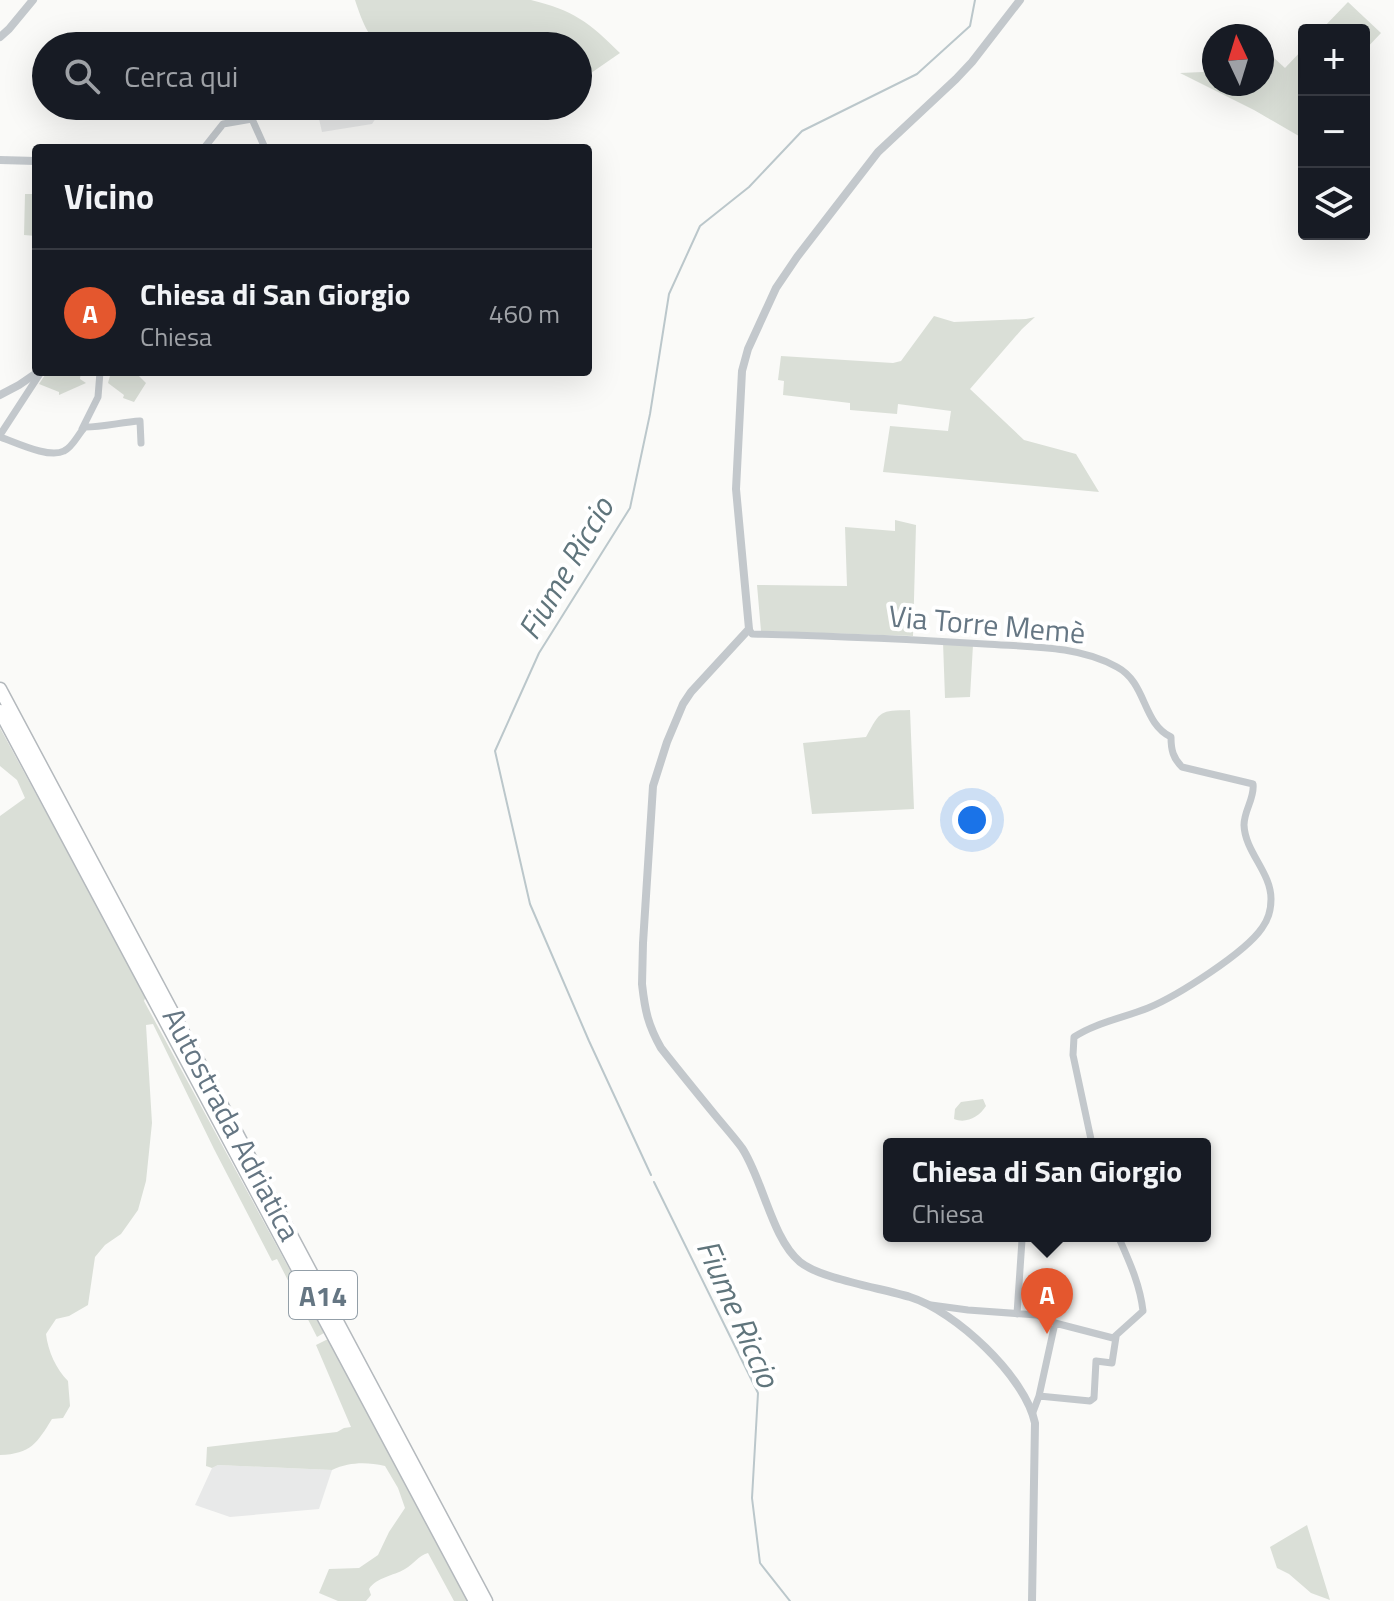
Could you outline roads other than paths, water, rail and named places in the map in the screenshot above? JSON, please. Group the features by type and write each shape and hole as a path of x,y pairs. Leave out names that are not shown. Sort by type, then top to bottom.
{"highway":[{"name":"Autostrada Adriatica","path":"0,689 23,743 475,1601"},
{"name":"Autostrada Adriatica","path":"0,711 23,743"},
{"name":"Autostrada Adriatica","path":"155,991 486,1601"}],"street":[{"path":"0,37 33,0"},
{"path":"1020,0 972,62 878,152 776,288 748,349 742,371 736,489 749,629 700,680 683,704 653,786 642,984 648,1023 661,1048 742,1149 780,1236 793,1255 813,1270 929,1305 987,1348 1011,1376 1033,1412"},
{"path":"207,144 223,124 246,120"},
{"path":"252,120 263,144"},
{"path":"0,160 32,161"},
{"path":"0,395 33,376"},
{"path":"38,376 0,436 47,453 65,451 82,429 98,397 100,376"},
{"path":"82,429 140,421 141,443"},
{"name":"Via Torre Memè","path":"749,629 752,634 909,638 1073,651 1093,657 1129,675 1144,699 1153,722 1161,732 1171,737 1175,760 1182,767 1253,784 1244,826 1270,893 1269,914 1251,940 1184,988 1150,1007 1085,1030 1074,1037 1073,1055 1091,1138"},
{"path":"1017,1314 1022,1242"},
{"path":"1039,1396 1090,1401 1094,1398 1096,1361 1112,1363 1116,1337 1143,1311 1142,1296 1121,1242"},
{"path":"929,1305 1037,1315 1055,1323 1116,1337"},
{"path":"1032,1601 1033,1412 1055,1323"}],"waterway":[{"name":"Fiume Riccio","path":"651,1175 530,904 495,751 539,653 630,508 650,414 669,294 700,226 749,187 802,131 917,74 970,26 975,0"},
{"name":"Fiume Riccio","path":"654,1182 758,1393 752,1498 760,1563 790,1601"}],"place":[{"name":"Chiesa di San Giorgio","path":"1047,1334"}]}
